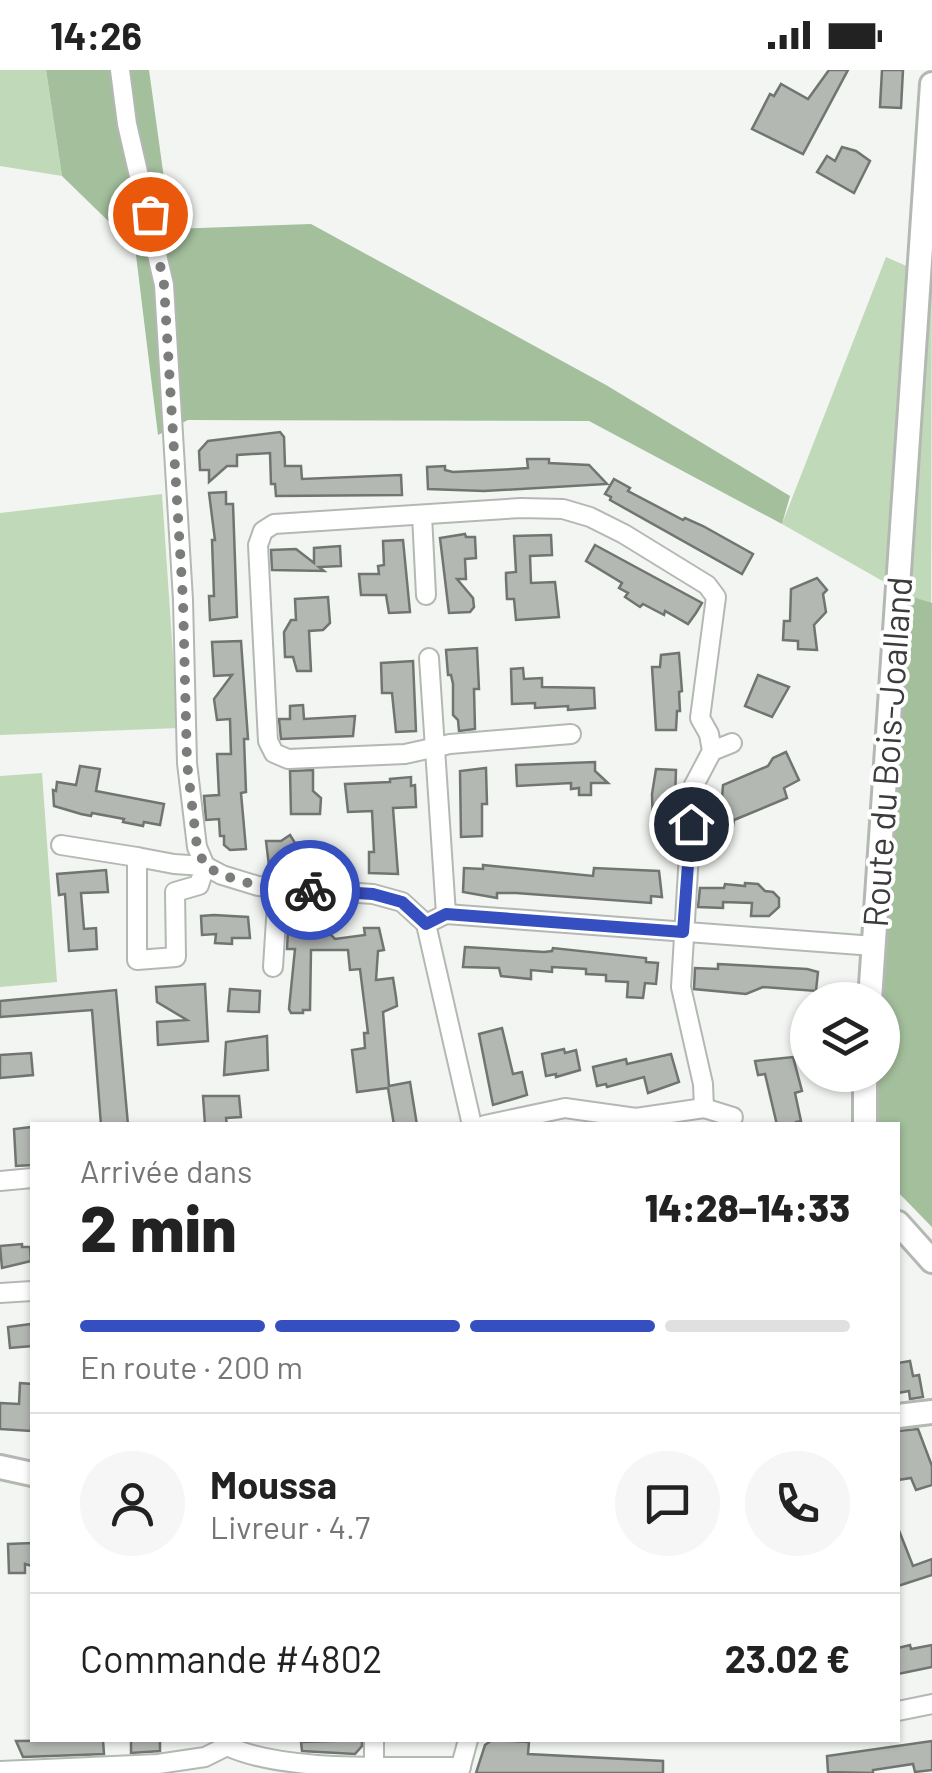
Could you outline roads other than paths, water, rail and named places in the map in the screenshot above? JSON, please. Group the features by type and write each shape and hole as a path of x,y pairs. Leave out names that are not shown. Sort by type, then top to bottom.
{"street":[{"path":"120,70 127,124 164,285 183,600 187,763 197,847 205,866 198,885 175,892"},
{"name":"Route du Bois-Joalland","path":"871,982 932,84"},
{"path":"571,734 450,744 405,754 288,759 274,753 268,741 258,545 263,532 274,524 521,508 563,509 624,534 707,585 716,597 700,718 710,734 712,751 694,787 681,987 703,1084 704,1108"},
{"path":"422,515 426,595"},
{"path":"429,658 446,914"},
{"path":"712,751 732,743"},
{"path":"61,845 205,866 222,875 278,888 373,894 402,902 426,924 471,1122"},
{"path":"137,857 138,960 176,957 174,864"},
{"path":"273,967 278,888"},
{"path":"426,924 446,914 874,946"},
{"path":"865,1092 866,1122"},
{"path":"499,1122 565,1108 636,1118 704,1108 733,1117"},
{"path":"0,1181 30,1178"},
{"path":"900,1225 932,1261"},
{"path":"0,1293 30,1291"},
{"path":"900,1416 932,1412"},
{"path":"0,1467 30,1474"},
{"path":"900,1711 932,1704"},
{"path":"374,1742 374,1765"},
{"path":"0,1770 158,1764 206,1758 226,1743 245,1755 320,1766 460,1770 467,1742"}]}
